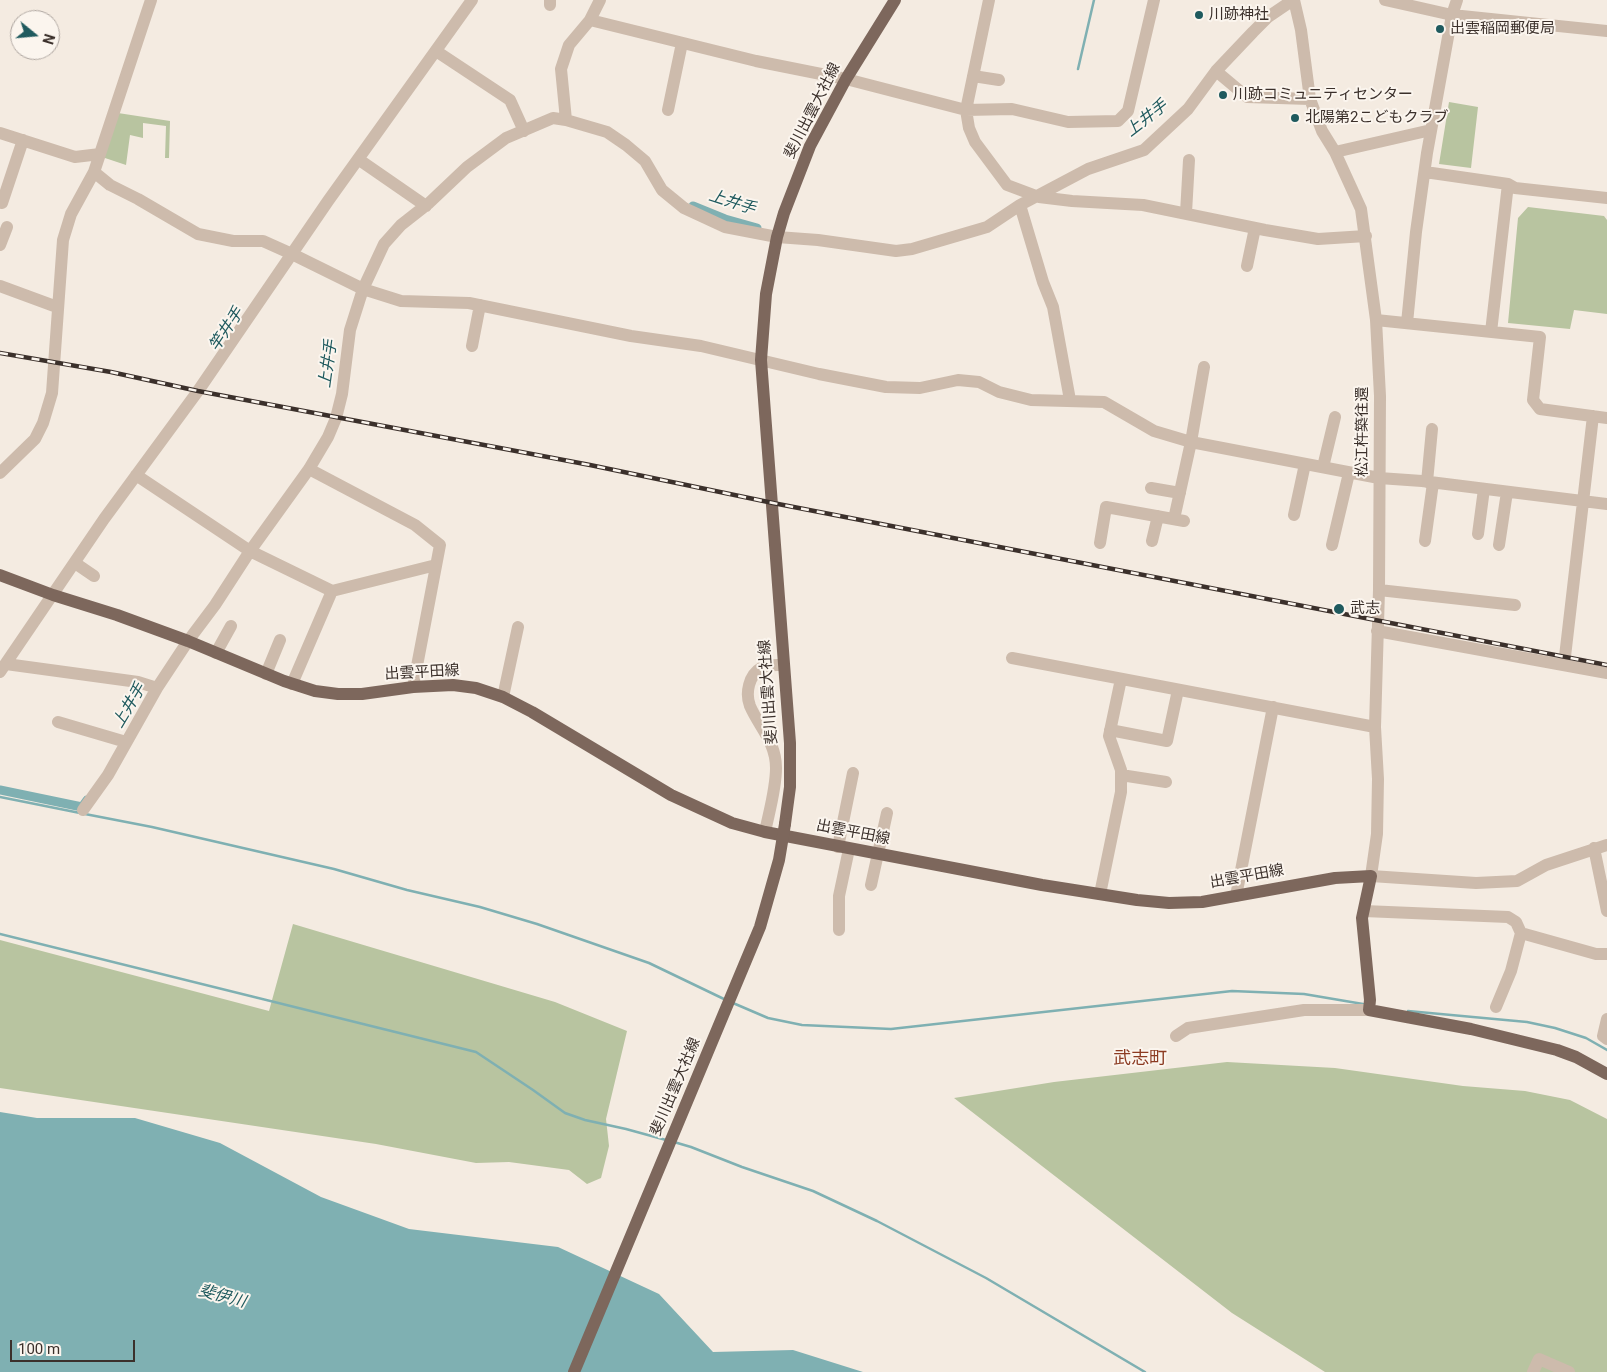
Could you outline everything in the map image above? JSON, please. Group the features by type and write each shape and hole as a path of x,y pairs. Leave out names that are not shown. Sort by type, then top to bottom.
{"main road":[{"name":"斐川出雲大社線","path":"574,1372 760,927 779,860 790,787 790,743 761,360 766,294 784,213 810,146 846,79 895,0"},
{"name":"出雲平田線","path":"0,575 188,641 266,674 315,691 338,694 362,694 413,687 453,685 476,688 503,697 671,795 725,820 765,832 1042,885 1169,903 1202,902 1335,878 1371,876"},
{"path":"1371,876 1362,918 1370,1005 1557,1050 1576,1057 1607,1074"}],"street":[{"path":"0,474 34,438 43,423 52,393 63,240 71,214 94,172 151,0"},
{"path":"157,688 138,682 3,668 104,519 198,391 292,254 472,0"},
{"path":"566,120 561,69 569,45 590,20 600,0"},
{"path":"990,0 966,110 969,128 975,142 1007,185 1039,197 1143,205 1318,239 1366,236"},
{"path":"590,20 756,61 846,79 966,110 1012,109 1068,122 1118,121 1128,111 1154,0"},
{"path":"83,810 108,775 157,688 328,437 336,418 342,394 350,330 363,289 384,244 402,225 426,206 467,166 506,138 553,118 566,120 607,132 645,160 662,190 684,208 725,226 777,238 818,240 896,251 912,249 987,228 1020,205 1039,197 1088,169 1144,150 1188,109 1216,71 1268,17 1293,0"},
{"name":"松江杵築往還","path":"1293,0 1302,30 1310,99 1322,131 1335,152 1361,209 1376,320 1380,396 1379,590 1375,727 1378,779 1377,834 1371,876"},
{"path":"1385,0 1452,15 1607,31"},
{"path":"1407,323 1416,232 1431,130 1452,15 1457,0"},
{"path":"668,110 682,43"},
{"path":"436,51 510,100 524,131"},
{"path":"1216,71 1247,96 1310,99"},
{"path":"973,76 999,80"},
{"path":"1335,152 1431,130"},
{"path":"0,133 75,157 100,154"},
{"path":"2,203 23,140"},
{"path":"358,160 426,206"},
{"path":"1186,213 1189,160"},
{"path":"94,172 110,185 198,234 234,241 263,241 363,289 401,301 469,303 630,336 701,346 819,374 886,387 920,388 958,380 979,382 999,392 1032,400 1104,402 1154,431 1191,442 1379,478 1430,482 1607,504"},
{"path":"1425,172 1508,184 1516,188 1607,198"},
{"path":"1491,332 1508,184"},
{"path":"1020,205 1043,282 1053,307 1070,400"},
{"path":"0,245 7,227"},
{"path":"1248,266 1255,228"},
{"path":"0,286 57,307"},
{"path":"472,346 480,305"},
{"path":"1376,320 1540,337 1533,400 1540,409 1607,418"},
{"path":"1100,543 1106,508 1179,520 1180,492 1204,367"},
{"path":"1564,665 1593,416"},
{"path":"1323,467 1335,417"},
{"path":"1425,540 1432,428"},
{"path":"1294,515 1305,464"},
{"path":"308,469 415,525 440,545 413,687"},
{"path":"1332,545 1349,473"},
{"path":"136,475 250,552 332,591 436,565"},
{"path":"1151,488 1180,492"},
{"path":"1478,534 1484,489"},
{"path":"1499,545 1507,492"},
{"path":"1152,541 1158,516"},
{"path":"75,563 94,576"},
{"path":"1379,590 1515,605"},
{"path":"292,684 332,591"},
{"path":"216,653 231,626"},
{"path":"503,697 518,628"},
{"path":"1377,631 1607,673"},
{"path":"266,674 280,640"},
{"path":"1012,658 1375,727"},
{"path":"765,832 776,768 773,749 764,728 750,706 748,685 760,668 771,665 783,665"},
{"path":"1100,894 1122,792 1121,775 1109,736 1121,679"},
{"path":"1110,730 1167,741 1178,690"},
{"path":"1236,896 1274,707"},
{"path":"58,722 126,742"},
{"path":"839,930 839,896 853,773"},
{"path":"1121,775 1166,782"},
{"path":"871,885 887,813"},
{"path":"1371,876 1476,883 1517,881 1546,866 1601,847 1607,911"},
{"path":"1364,911 1508,917 1516,922 1521,933 1512,971 1496,1007"},
{"path":"1521,933 1596,954 1607,954"},
{"path":"1176,1036 1188,1028 1304,1010 1370,1005"},
{"path":"1607,1019 1603,1036 1607,1039"},
{"path":"1533,1372 1539,1359 1569,1372"}],"green space":[{"path":"1449,102 1478,107 1471,168 1439,164"},
{"path":"118,113 170,121 169,158 165,158 166,126 143,123 143,138 130,135 126,165 102,157"},
{"path":"1528,207 1604,216 1607,220 1607,314 1574,310 1570,329 1508,323 1518,218"},
{"path":"293,924 555,1002 627,1031 606,1119 609,1146 601,1178 587,1184 569,1170 509,1162 476,1163 376,1144 0,1088 0,940 269,1011"},
{"path":"1227,1062 1335,1068 1463,1086 1525,1091 1570,1100 1607,1119 1607,1372 1325,1372 1232,1313 954,1098 1054,1082"}],"water":[{"name":"斐伊川","path":"0,1112 37,1118 135,1118 220,1143 321,1197 409,1229 558,1247 659,1294 713,1352 793,1350 863,1372 0,1372"}],"waterway":[{"path":"1078,69 1094,0"},
{"name":"上井手","path":"693,206 725,219 757,228"},
{"name":"上井手","path":"0,790 82,807 87,800"},
{"path":"0,797 80,813"},
{"path":"85,814 152,827 334,869 407,890 480,907 537,924 649,963 726,1000"},
{"path":"0,934 476,1052 565,1113 585,1120 666,1140"},
{"path":"733,1003 768,1018 802,1025 891,1029 1232,991 1304,994 1363,1004"},
{"path":"1408,1011 1527,1022 1555,1028 1586,1038 1607,1050"},
{"path":"674,1142 813,1191 877,1221 986,1278 1145,1372"}],"railway":[{"path":"0,353 111,372 198,391 590,465 773,503 1607,665"}],"place":[{"name":"川跡神社","path":"1199,15"},
{"name":"出雲稲岡郵便局","path":"1440,29"},
{"name":"川跡コミュニティセンター","path":"1223,95"},
{"name":"北陽第2こどもクラブ","path":"1295,118"},
{"name":"武志","path":"1339,609"}],"district":[{"name":"武志町","path":"1140,1059"}],"water label":[{"name":"竿井手","path":"227,330"}]}
